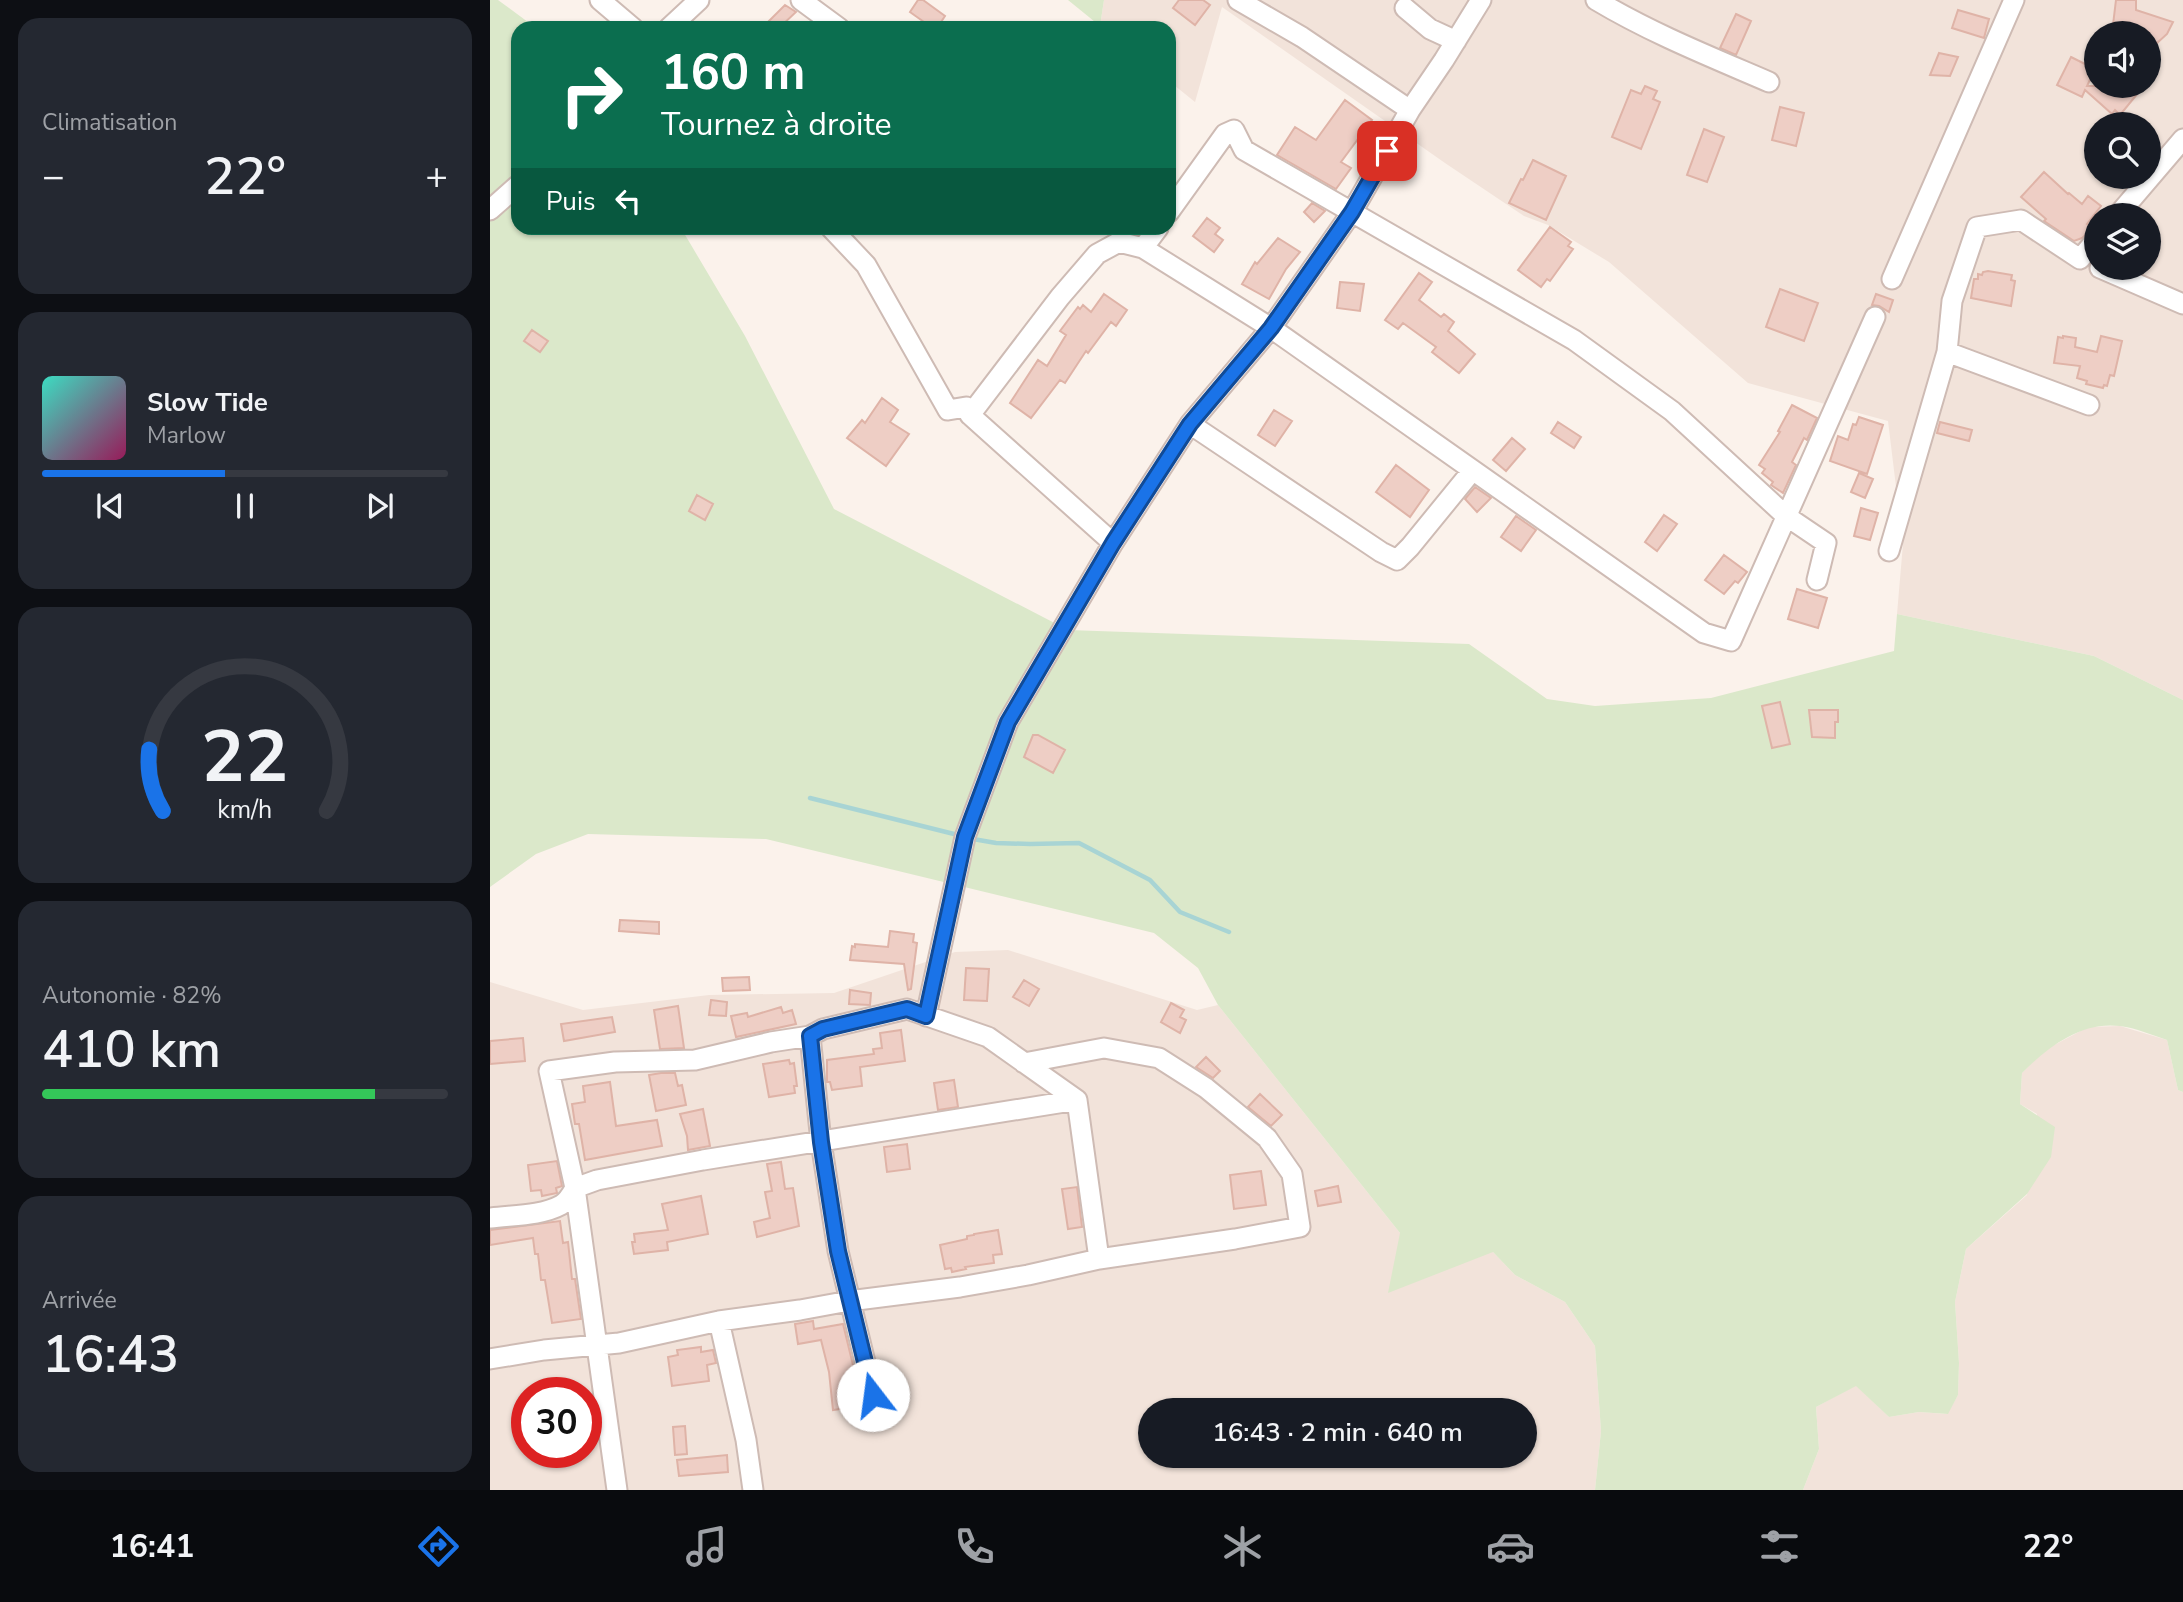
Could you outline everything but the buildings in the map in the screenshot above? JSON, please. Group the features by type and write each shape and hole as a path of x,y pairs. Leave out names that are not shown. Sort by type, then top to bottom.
{"street":[{"path":"600,0 625,21"},
{"path":"676,21 699,0"},
{"path":"801,0 830,21"},
{"path":"1238,0 1302,37 1410,110"},
{"path":"926,1016 965,837 1008,722 1113,543 1190,424 1271,328 1352,212 1410,110 1481,0"},
{"path":"1596,0 1697,51 1769,82"},
{"path":"1892,278 2014,0"},
{"path":"1405,8 1430,29 1456,41"},
{"path":"1176,202 1226,134 1234,130 1244,149 1574,341 1672,411 1786,516 1826,543 1816,580"},
{"path":"2128,203 2183,139"},
{"path":"490,210 511,191"},
{"path":"1889,551 1947,352 1952,301 1977,227 2021,220 2084,259"},
{"path":"838,235 866,265 948,410 966,407 970,415 1113,543"},
{"path":"1143,248 1153,235"},
{"path":"970,415 1060,297 1097,254 1119,242 1143,248 1271,328 1704,633 1731,641 1875,317"},
{"path":"2128,280 2183,304"},
{"path":"1947,352 2089,405"},
{"path":"1190,424 1397,560 1472,471"},
{"path":"617,1490 575,1188 549,1071 615,1062 695,1060 810,1036 823,1029 907,1009 988,1037 1077,1100 1099,1259"},
{"path":"810,1036 821,1142 838,1251 873,1395"},
{"path":"490,1359 544,1350 619,1343 719,1321 987,1282 1099,1259 1300,1227 1292,1174 1267,1138 1206,1088 1159,1058 1104,1048 1024,1063"},
{"path":"490,1217 544,1211 561,1205 569,1199 575,1188 597,1180 689,1162 1077,1100"},
{"path":"719,1321 746,1440 753,1490"}],"shaded area":[{"path":"1104,0 2183,0 2183,700 2094,656 1897,614 1903,544 1888,421 1748,383 1609,262 1548,225 1524,216 1222,7 1195,102 1176,87 1176,21 1101,21"},
{"path":"1008,950 1197,1010 1218,1005 1400,1233 1493,1252 1515,1275 1565,1302 1595,1346 1601,1431 1595,1490 490,1490 490,982 583,1010 709,995 834,993 955,952"},
{"path":"2120,1026 2167,1040 2178,1090 2183,1092 2183,1490 1803,1490 1819,1449 1816,1407 1856,1385 1889,1417 1919,1412 1947,1414 1958,1395 1955,1302 1966,1249 2027,1195 2037,1114 2020,1104 2022,1073 2043,1051 2088,1027"}],"green space":[{"path":"490,0 498,0 526,21 511,21 511,235 685,235 745,336 834,509 1068,630 1469,644 1547,699 1595,706 1711,698 1894,651 1897,614 2094,656 2183,700 2183,1092 2178,1090 2167,1040 2120,1026 2092,1028 2066,1038 2022,1073 2020,1104 2055,1127 2051,1157 2027,1194 1966,1249 1955,1302 1958,1395 1948,1414 1919,1412 1889,1417 1856,1386 1816,1407 1819,1449 1803,1490 1595,1490 1601,1431 1595,1346 1565,1302 1515,1275 1493,1252 1388,1293 1400,1233 1218,1005 1198,968 1154,933 766,839 588,834 536,854 490,887"},
{"path":"1068,0 1104,0 1101,21 1094,21"}],"waterway":[{"path":"810,798 958,835"},
{"path":"973,839 996,843 1079,843 1150,880 1180,912 1229,932"}],"route":[{"path":"873,1395 838,1251 821,1142 810,1036 823,1029 907,1009 926,1016 965,837 1008,722 1113,543 1190,424 1271,328 1352,212 1387,151"}]}
